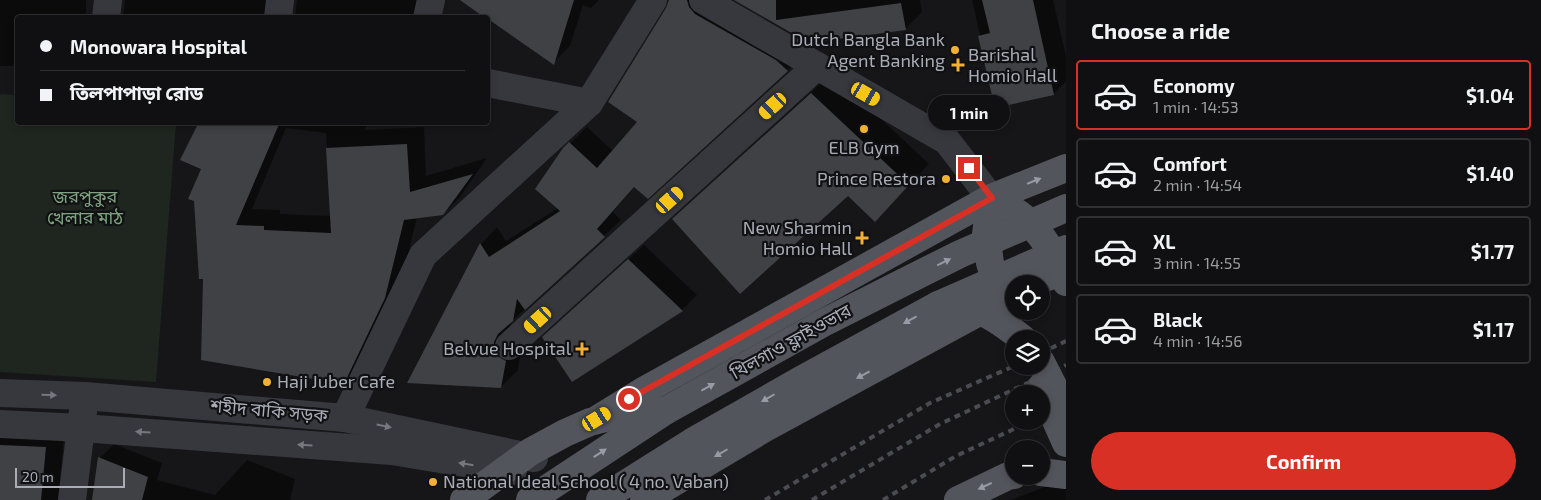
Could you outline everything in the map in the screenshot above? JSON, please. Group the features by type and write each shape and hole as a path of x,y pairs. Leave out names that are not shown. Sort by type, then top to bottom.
{"main road":[{"path":"476,500 524,465 645,390 992,198 1066,168"},
{"path":"992,198 1025,218 1065,268"},
{"path":"992,198 986,234 990,263 1005,293"},
{"name":"খিলগাও ফ্লাইওভার","path":"530,500 665,411 823,323 960,254 1066,208"},
{"path":"1050,275 1065,268"},
{"path":"600,500 692,442 800,380 938,305 1065,268"},
{"path":"644,500 765,428 1005,298"},
{"path":"938,305 968,308 987,315 1012,330"},
{"path":"1035,375 1066,443"},
{"path":"1048,375 1066,411"},
{"path":"464,500 530,452 590,422 621,414 665,411"},
{"path":"1050,473 1066,475"},
{"path":"958,500 1005,477"}],"street":[{"path":"106,15 108,0"},
{"path":"278,15 280,0"},
{"path":"428,15 432,0"},
{"path":"344,418 423,255 588,103 654,0"},
{"path":"703,0 946,141 992,198"},
{"path":"509,346 817,66"},
{"path":"490,83 588,103"},
{"name":"শহীদ বাকি সড়ক","path":"0,393 85,396 344,418 524,465"},
{"path":"72,500 85,396"},
{"name":"শহীদ বাকি সড়ক","path":"0,424 82,428 392,452 524,465"}],"green space":[{"name":"জরপুকুর খেলার মাঠ","path":"0,94 15,95 15,125 176,125 156,382 0,372"}],"building":[{"path":"460,0 574,0 554,65 490,20 490,15 481,15"},
{"path":"669,0 687,0 689,7 695,14 776,60 788,71 648,199 634,187 597,229 605,237 525,310 517,299 513,321 498,334 494,342 497,356 506,361 501,388 407,383 480,243 489,257 560,211 535,189 563,148 569,142 597,168 637,122 608,102 666,8"},
{"path":"734,0 776,0 776,20 901,3 906,30 809,43"},
{"path":"982,0 1033,0 1054,95 995,108 978,36 990,33"},
{"path":"811,93 909,185 875,222 848,196 740,294 672,219"},
{"path":"198,125 279,125 236,225 264,226 264,230 331,233 326,148 407,144 410,192 473,174 443,215 404,220 385,298 344,384 201,360 203,279 199,279 194,201 188,199 201,169 180,160"},
{"path":"628,259 683,311 572,382 542,337"},
{"path":"0,445 46,447 41,500 0,500"},
{"path":"98,457 148,477 142,500 92,500"}],"railway":[{"path":"1050,349 1066,341"},
{"path":"812,500 940,424 1066,365"},
{"path":"765,500 930,403 1005,370"},
{"path":"1050,413 1066,405"},
{"path":"883,500 956,456 1012,430"}],"place":[{"name":"Dutch Bangla Bank Agent Banking","path":"955,50"},
{"name":"Barishal Homio Hall","path":"958,65"},
{"name":"ELB Gym","path":"864,129"},
{"name":"Prince Restora","path":"946,179"},
{"name":"New Sharmin Homio Hall","path":"862,238"},
{"name":"Belvue Hospital","path":"582,349"},
{"name":"Haji Juber Cafe","path":"267,382"},
{"name":"National Ideal School ( 4 no. Vaban)","path":"433,482"}],"route":[{"path":"629,399 992,198 969,168"}]}
